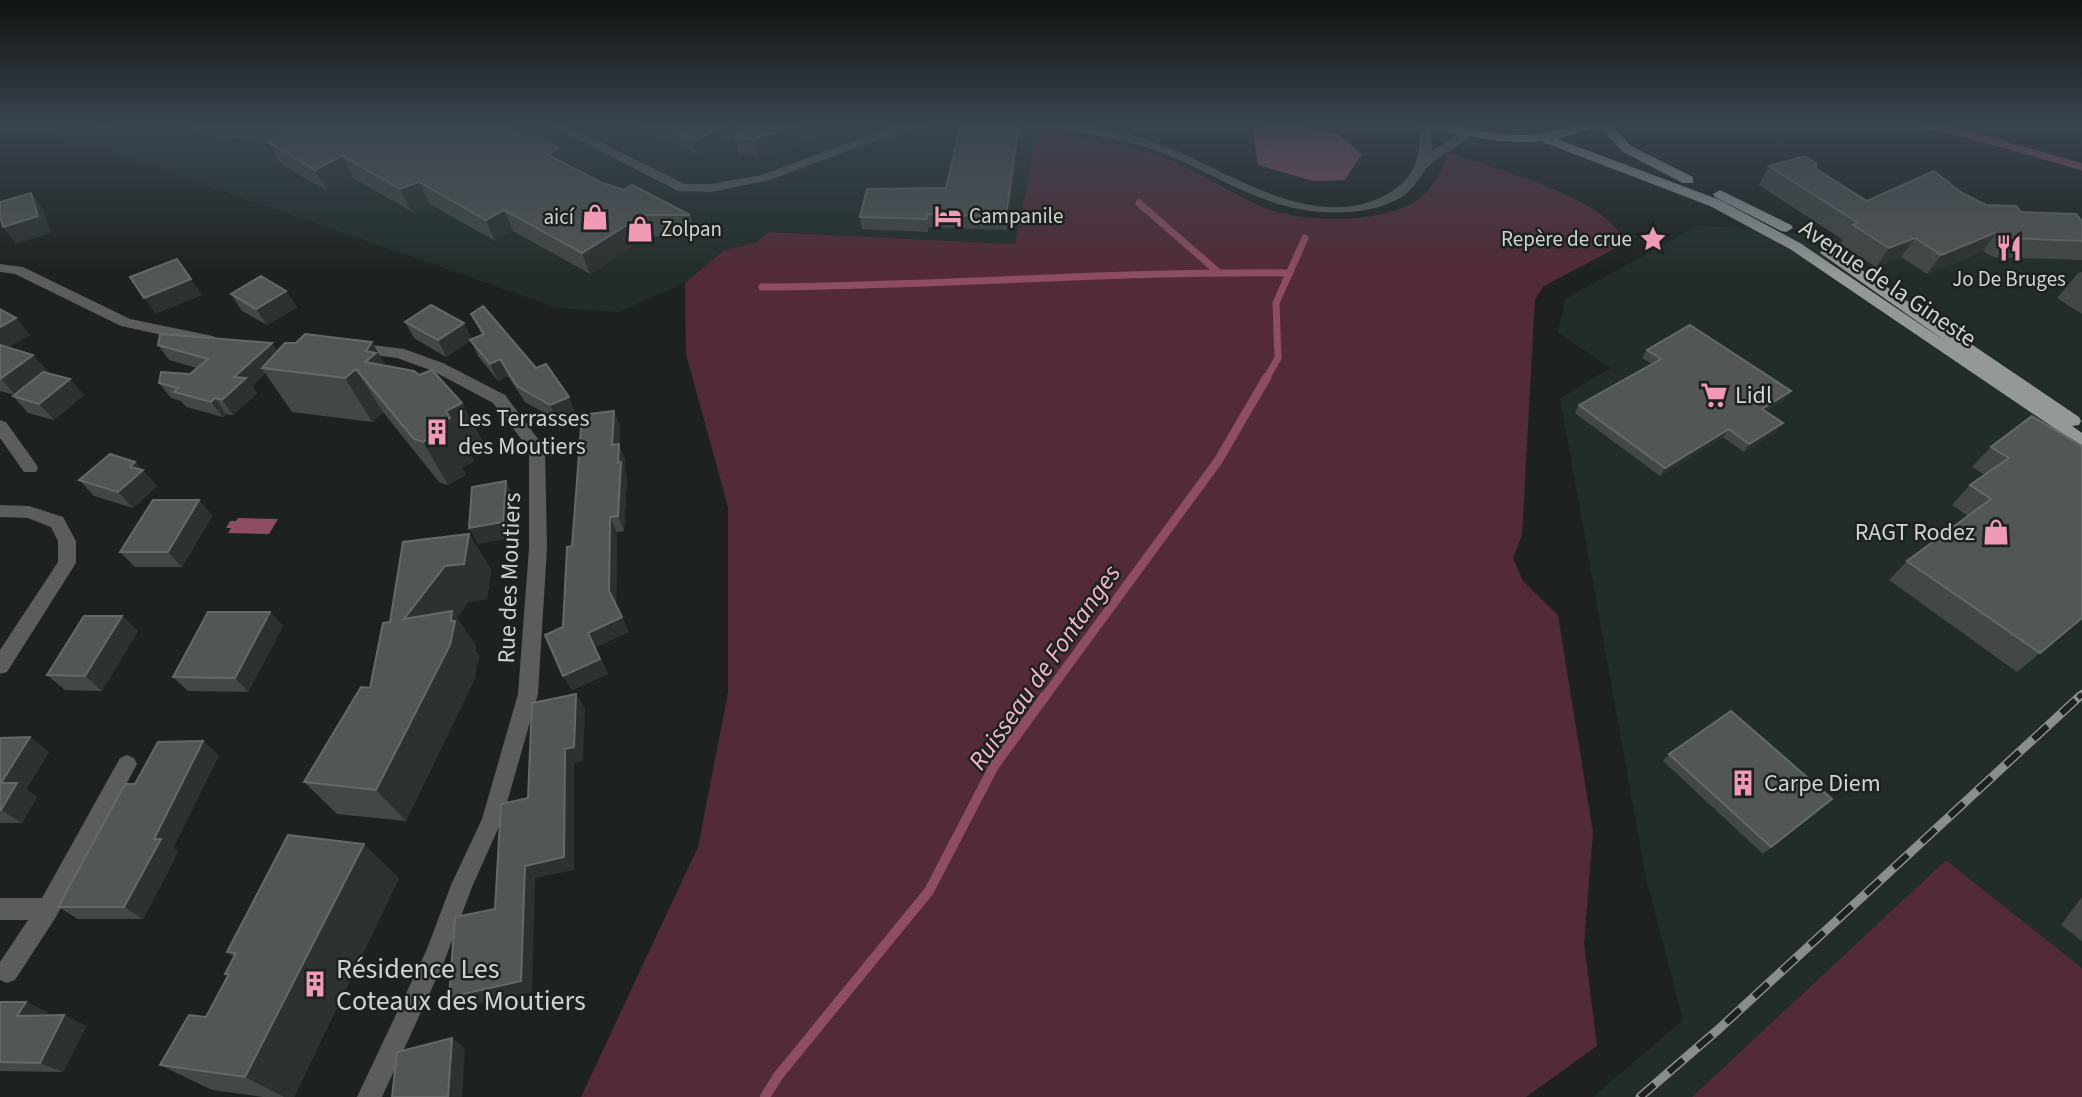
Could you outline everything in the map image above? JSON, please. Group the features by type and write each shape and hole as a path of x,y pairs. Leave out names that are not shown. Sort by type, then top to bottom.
{"main road":[{"name":"Avenue de la Gineste","path":"1642,174 1715,203 1794,246 2082,441"},
{"name":"Avenue de la Gineste","path":"1677,174 1748,206 1807,240 2082,427"}],"street":[{"path":"657,174 683,187 707,190 733,186 773,174"},
{"path":"1218,174 1263,198 1318,211 1367,206 1385,200 1399,193 1418,174"},
{"path":"0,268 18,270 126,323 231,344"},
{"name":"Rue des Moutiers","path":"342,348 399,353 438,367 499,398 537,448 538,548 528,694 492,820 462,885 436,954 369,1097"},
{"path":"0,426 30,468"},
{"path":"0,511 29,512 57,522 67,541 67,563 0,666"},
{"path":"7,972 48,909 127,764"},
{"path":"0,909 48,909"}],"shaded area":[{"path":"175,174 1030,174 1016,244 768,232 758,242 723,252 685,283 619,312 558,308"},
{"path":"1029,174 1199,174 1265,208 1300,216 1341,219 1401,209 1422,197 1439,174 1515,174 1592,208 1610,222 1621,236 1618,247 1544,286 1535,299 1522,535 1513,558 1523,581 1558,615 1593,833 1584,943 1597,1046 1526,1097 581,1097 698,847 728,693 728,507 686,354 685,283 723,251 757,242 768,232 1015,244"},
{"path":"1290,174 1349,174 1345,180 1313,181"},
{"path":"1915,215 2082,225 2082,968 1946,860 1692,1097 1593,1097 1683,1020 1646,878 1560,398 1611,368 1558,333 1565,299 1699,225 1829,237"},
{"path":"238,518 278,519 269,534 228,533 231,528 226,528 230,521 236,521"},
{"path":"1946,860 2082,968 2082,1097 1692,1097"}],"building":[{"path":"374,174 585,174 624,190 632,185 690,215 643,215 582,253 504,210 486,220 419,182 400,189"},
{"path":"949,174 1012,174 1006,217 927,214 927,219 860,217 867,189 946,188"},
{"path":"1782,174 1824,174 1867,201 1927,174 1938,174 1962,193 1986,205 2016,206 2021,212 2076,214 2082,221 2082,241 2007,238 1997,232 1941,255 1915,238 1889,248 1853,225 1858,223"},
{"path":"31,193 38,216 3,227 0,202"},
{"path":"177,259 191,279 144,298 130,277"},
{"path":"261,276 286,291 256,309 231,294"},
{"path":"431,305 464,323 438,340 405,322"},
{"path":"483,306 536,368 546,364 569,397 550,405 517,386 500,359 490,364 470,340 484,334 471,314"},
{"path":"0,309 16,318 0,327"},
{"path":"1690,325 1791,391 1762,409 1783,423 1749,444 1729,429 1665,468 1579,405 1661,359 1647,350"},
{"path":"160,334 272,343 234,377 246,378 222,400 215,398 211,402 174,392 178,388 159,383 161,372 190,374 208,359 158,345"},
{"path":"305,334 372,342 366,351 376,353 365,362 414,371 419,375 432,370 462,403 446,411 450,418 437,425 442,432 423,442 414,439 356,369 345,378 262,368 285,343 296,343"},
{"path":"0,345 33,355 0,379"},
{"path":"43,372 70,379 39,404 13,396"},
{"path":"614,411 612,445 619,444 618,463 621,462 618,516 610,517 609,591 622,617 588,633 600,659 563,676 545,635 563,627 567,547 572,546 582,415"},
{"path":"2032,416 2082,446 2082,618 2040,653 1907,561 1991,499 1970,485 2009,458 1991,447"},
{"path":"110,454 135,462 130,467 143,470 118,492 79,480"},
{"path":"506,481 503,522 469,528 472,487"},
{"path":"153,500 199,500 168,552 120,552"},
{"path":"469,534 464,564 445,566 404,619 452,611 451,621 455,621 450,645 376,790 304,782 361,687 370,688 383,623 390,622 403,542"},
{"path":"208,612 270,612 235,678 173,677"},
{"path":"84,616 122,616 85,676 47,675"},
{"path":"576,694 574,747 565,749 564,857 525,866 521,981 449,997 455,917 495,909 501,804 528,798 532,703"},
{"name":"Carpe Diem","path":"1731,711 1832,799 1771,847 1669,754"},
{"path":"30,737 1,783 17,783 0,810 0,738"},
{"path":"203,741 154,839 161,839 124,907 58,907 125,784 135,784 158,742"},
{"path":"288,835 364,844 245,1077 160,1065 189,1015 206,1017 229,974 225,974 236,953 227,952"},
{"path":"0,1002 26,1002 17,1016 64,1015 40,1063 0,1062"},
{"path":"452,1038 448,1097 392,1097 397,1052"}],"waterway":[{"path":"1139,203 1218,272"},
{"name":"Ruisseau de Fontanges","path":"1289,273 1305,238"},
{"path":"762,287 1158,274 1289,273"},
{"name":"Ruisseau de Fontanges","path":"1266,379 1278,358 1276,303 1289,273"},
{"name":"Ruisseau de Fontanges","path":"1044,698 1218,461 1267,377"},
{"name":"Ruisseau de Fontanges","path":"765,1097 778,1076 929,891 994,766 1045,696"}],"railway":[{"path":"1640,1097 1720,1028 2080,696"}],"place":[{"name":"Campanile","path":"948,216"},
{"name":"aicí","path":"595,217"},
{"name":"Zolpan","path":"640,229"},
{"name":"Repère de crue","path":"1653,239"},
{"name":"Jo De Bruges","path":"2009,248"},
{"name":"Lidl","path":"1714,395"},
{"name":"Les Terrasses des Moutiers","path":"437,432"},
{"name":"RAGT Rodez","path":"1996,532"},
{"name":"Carpe Diem","path":"1743,783"},
{"name":"Résidence Les Coteaux des Moutiers","path":"315,984"}]}
